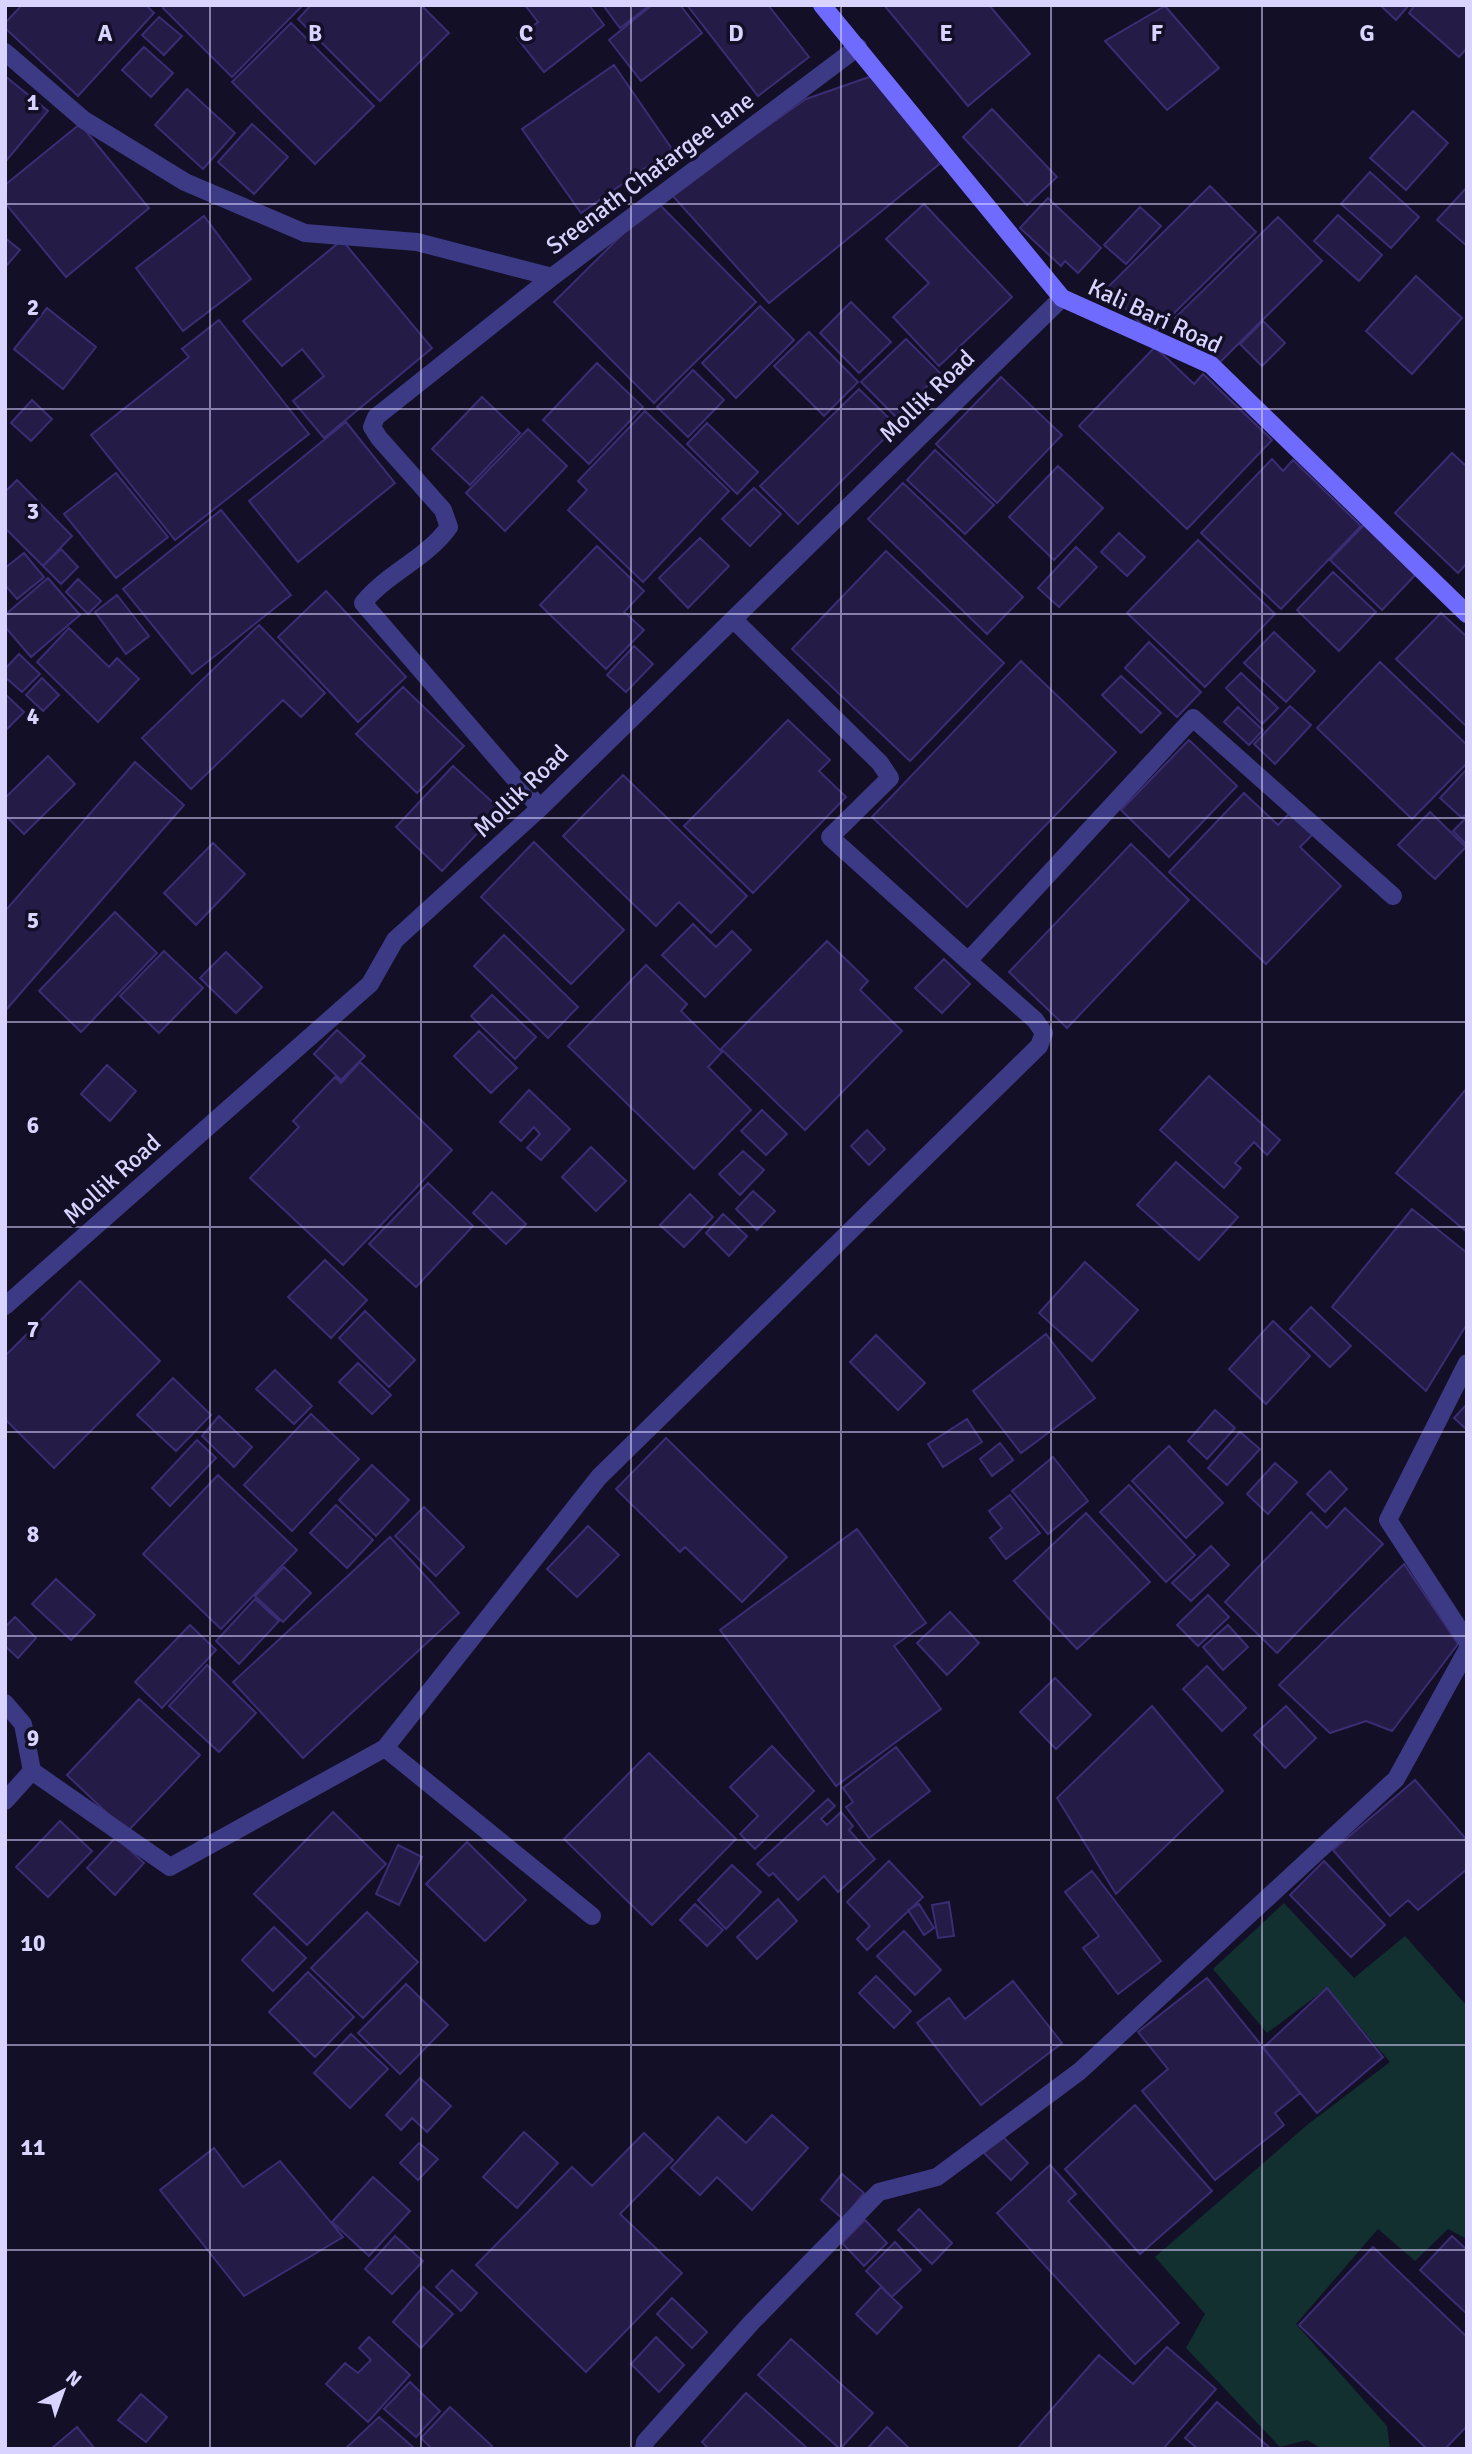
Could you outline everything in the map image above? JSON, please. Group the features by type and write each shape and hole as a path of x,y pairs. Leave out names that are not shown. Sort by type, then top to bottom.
{"street":[{"name":"Kali Bari Road","path":"822,5 1062,298 1211,365 1467,614"},
{"name":"Sreenath Chatargee lane","path":"5,52 83,120 185,182 305,233 417,242 552,277 858,47"},
{"path":"540,807 363,603 376,587 438,542 449,527 443,510 379,438 372,427 376,417 552,277"},
{"name":"Mollik Road","path":"5,1306 370,984 395,940 540,807 1062,298"},
{"path":"5,1703 23,1724 32,1771 170,1867 385,1748 599,1477 1039,1046 1044,1033 1035,1020 830,837 890,778 880,763 733,619"},
{"path":"968,961 1193,718 1393,896"},
{"path":"1467,1363 1388,1521 1467,1641"},
{"path":"644,2449 645,2442 752,2322 879,2192 937,2177 1080,2071 1396,1779 1467,1650"},
{"path":"385,1748 592,1916"},
{"path":"5,1801 32,1771"}],"green space":[{"path":"1284,1903 1354,1978 1405,1936 1467,2006 1467,2239 1448,2229 1415,2261 1378,2229 1296,2324 1387,2426 1390,2449 1322,2449 1307,2440 1280,2447 1186,2348 1205,2314 1155,2257 1307,2125 1390,2062 1327,1988 1267,2033 1213,1969"}],"building":[{"path":"22,5 146,5 154,13 78,96 5,28 5,23"},
{"path":"165,5 303,5 232,77 163,8"},
{"path":"311,5 421,5 449,33 380,101 298,19"},
{"path":"525,5 589,5 604,25 544,72 517,38 538,22"},
{"path":"603,5 650,5 620,28"},
{"path":"652,5 680,5 702,33 641,81 609,40"},
{"path":"687,5 768,5 809,57 758,96"},
{"path":"884,5 989,5 1030,54 968,106"},
{"path":"1380,5 1409,5 1396,20"},
{"path":"1415,5 1467,5 1467,48 1459,57 1409,13"},
{"path":"1165,6 1219,68 1167,110 1105,41"},
{"path":"159,17 182,36 164,55 142,35"},
{"path":"291,23 374,106 315,164 232,82"},
{"path":"144,47 173,73 151,97 122,70"},
{"path":"614,65 672,149 581,213 522,129"},
{"path":"875,75 943,161 769,303 671,194 806,99"},
{"path":"5,76 48,111 5,162"},
{"path":"187,89 235,133 203,169 155,125"},
{"path":"992,109 1057,177 1027,205 963,137"},
{"path":"1413,111 1448,143 1406,190 1370,158"},
{"path":"80,124 149,208 66,277 5,203 5,185"},
{"path":"252,124 288,157 254,194 218,162"},
{"path":"1370,172 1419,217 1391,248 1341,204"},
{"path":"1210,186 1256,232 1152,335 1106,289"},
{"path":"1467,187 1467,246 1437,220"},
{"path":"1048,198 1101,248 1078,273 1065,261 1061,266 1020,228"},
{"path":"656,201 756,302 654,403 554,302"},
{"path":"924,204 1012,297 939,366 893,317 929,283 886,239"},
{"path":"1140,207 1161,226 1126,264 1104,245"},
{"path":"1338,215 1382,255 1359,281 1314,241"},
{"path":"204,216 251,279 183,331 136,268"},
{"path":"1278,217 1322,261 1219,363 1175,318"},
{"path":"5,238 20,250 7,265 5,264"},
{"path":"342,240 432,348 324,438 293,401 324,376 302,349 282,366 243,321"},
{"path":"1416,276 1462,318 1412,374 1366,331"},
{"path":"851,302 891,342 859,373 820,333"},
{"path":"760,306 794,340 736,398 702,363"},
{"path":"47,308 96,347 63,389 14,349"},
{"path":"219,320 309,434 175,540 91,435 189,357 182,349"},
{"path":"1263,321 1285,343 1262,366 1240,344"},
{"path":"809,332 858,382 824,416 774,366"},
{"path":"906,339 940,373 896,417 861,382"},
{"path":"1155,347 1194,384 1203,374 1272,440 1187,529 1079,426"},
{"path":"597,363 643,407 589,464 543,420"},
{"path":"693,370 724,400 688,437 657,407"},
{"path":"1001,377 1062,435 997,503 936,444"},
{"path":"859,389 897,426 798,524 760,486"},
{"path":"482,397 520,433 470,485 432,449"},
{"path":"32,400 52,419 31,441 11,423"},
{"path":"645,411 729,491 643,582 568,510 587,490 578,481"},
{"path":"346,422 395,483 298,562 249,501"},
{"path":"707,423 758,472 737,494 687,444"},
{"path":"528,429 567,466 505,531 466,493"},
{"path":"935,450 994,505 965,534 907,480"},
{"path":"1452,453 1467,467 1467,563 1458,573 1395,513"},
{"path":"1272,459 1283,471 1293,460 1361,526 1281,609 1201,533"},
{"path":"1058,466 1103,508 1054,560 1009,517"},
{"path":"116,473 168,537 116,578 64,514"},
{"path":"17,480 72,536 43,566 5,528 5,492"},
{"path":"903,483 1023,597 987,634 868,519"},
{"path":"754,488 781,514 750,546 722,519"},
{"path":"221,510 291,595 192,674 123,589"},
{"path":"1366,523 1418,572 1382,610 1330,560"},
{"path":"1119,533 1145,557 1127,576 1101,552"},
{"path":"700,538 729,566 688,608 659,578"},
{"path":"1198,540 1275,614 1205,687 1127,613"},
{"path":"597,546 644,591 624,612 644,630 606,669 540,605"},
{"path":"1076,547 1097,567 1059,607 1038,588"},
{"path":"61,549 78,567 61,584 43,566"},
{"path":"886,551 1004,663 910,761 792,649"},
{"path":"24,553 44,577 17,599 5,585 5,568"},
{"path":"1333,572 1376,612 1339,651 1297,610"},
{"path":"48,578 80,615 31,657 5,627 5,615"},
{"path":"78,579 101,601 88,614 66,592"},
{"path":"326,591 406,677 358,722 278,637"},
{"path":"117,595 149,636 126,654 95,612"},
{"path":"1441,613 1467,637 1467,727 1396,659"},
{"path":"259,625 325,693 301,717 283,700 191,789 142,738"},
{"path":"69,628 109,667 117,658 139,679 98,722 37,662"},
{"path":"1274,632 1315,671 1286,702 1244,663"},
{"path":"1149,642 1201,692 1177,717 1125,668"},
{"path":"634,646 653,664 626,692 607,675"},
{"path":"19,654 40,674 22,692 5,677 5,669"},
{"path":"1021,661 1116,752 967,907 872,817"},
{"path":"1380,662 1467,745 1467,763 1412,819 1317,728"},
{"path":"1241,673 1278,708 1262,724 1226,688"},
{"path":"1121,676 1161,713 1141,733 1102,695"},
{"path":"42,678 59,695 43,711 26,695"},
{"path":"403,687 464,746 417,793 356,734"},
{"path":"5,694 24,712 5,731"},
{"path":"1290,706 1311,725 1275,764 1254,744"},
{"path":"1238,707 1263,730 1249,745 1224,722"},
{"path":"788,720 830,760 819,771 846,797 753,893 684,826"},
{"path":"1189,740 1237,786 1169,857 1121,810"},
{"path":"48,756 75,784 24,834 5,815 5,798"},
{"path":"135,762 184,805 5,1011 5,911"},
{"path":"453,766 500,809 442,871 396,827"},
{"path":"1467,769 1467,813 1462,818 1440,798"},
{"path":"623,775 747,896 711,933 679,902 656,926 563,836"},
{"path":"1244,793 1278,825 1290,813 1313,834 1300,847 1341,886 1266,964 1169,872"},
{"path":"1430,812 1466,847 1435,879 1398,845"},
{"path":"1467,817 1467,845 1453,831"},
{"path":"534,842 624,930 571,984 481,897"},
{"path":"213,843 245,874 196,925 164,893"},
{"path":"1131,844 1189,900 1067,1028 1009,972"},
{"path":"115,912 157,953 81,1032 39,991"},
{"path":"693,924 716,947 732,931 751,950 705,997 662,955"},
{"path":"504,935 578,1007 548,1038 474,966"},
{"path":"827,941 868,981 860,990 902,1031 805,1130 721,1049"},
{"path":"164,951 203,988 159,1033 120,996"},
{"path":"226,952 262,987 236,1013 200,978"},
{"path":"944,959 970,984 942,1013 915,988"},
{"path":"646,965 687,1004 681,1011 722,1052 708,1067 751,1110 694,1169 568,1046"},
{"path":"492,995 536,1037 515,1059 471,1016"},
{"path":"337,1030 365,1056 341,1080 314,1054"},
{"path":"479,1031 517,1068 491,1093 454,1056"},
{"path":"360,1062 452,1150 343,1265 250,1178 299,1127 293,1121 335,1077 341,1083"},
{"path":"107,1065 136,1091 110,1121 81,1094"},
{"path":"1209,1076 1280,1140 1267,1155 1254,1142 1235,1163 1241,1168 1224,1188 1160,1130"},
{"path":"1467,1088 1467,1232 1396,1173"},
{"path":"529,1090 570,1129 541,1160 527,1148 540,1134 534,1127 521,1141 500,1122"},
{"path":"762,1110 787,1134 766,1155 741,1131"},
{"path":"867,1130 885,1149 869,1165 851,1146"},
{"path":"591,1147 626,1181 596,1211 562,1177"},
{"path":"743,1151 764,1170 740,1195 719,1174"},
{"path":"1176,1162 1238,1217 1199,1260 1137,1205"},
{"path":"428,1183 473,1226 416,1287 369,1244"},
{"path":"753,1191 775,1211 757,1230 736,1209"},
{"path":"492,1192 526,1224 506,1244 473,1213"},
{"path":"690,1194 713,1217 684,1247 660,1225"},
{"path":"1412,1209 1467,1253 1467,1324 1426,1391 1332,1307"},
{"path":"723,1214 747,1236 729,1256 706,1233"},
{"path":"325,1260 367,1300 331,1338 288,1297"},
{"path":"1085,1262 1138,1310 1092,1361 1039,1313"},
{"path":"80,1281 160,1361 54,1468 5,1419 5,1356"},
{"path":"1311,1307 1351,1346 1330,1367 1290,1329"},
{"path":"365,1311 415,1360 389,1387 339,1338"},
{"path":"1273,1321 1310,1356 1266,1404 1229,1369"},
{"path":"1046,1334 1095,1398 1021,1453 973,1391"},
{"path":"876,1335 925,1383 898,1410 850,1362"},
{"path":"358,1363 391,1395 372,1414 339,1382"},
{"path":"275,1370 312,1406 294,1424 256,1389"},
{"path":"173,1378 211,1415 176,1451 137,1415"},
{"path":"1467,1404 1467,1426 1465,1428 1454,1418"},
{"path":"1215,1410 1235,1428 1207,1459 1188,1441"},
{"path":"311,1414 359,1459 292,1531 244,1485"},
{"path":"219,1416 252,1447 234,1467 202,1436"},
{"path":"967,1419 982,1442 943,1467 928,1444"},
{"path":"1240,1432 1260,1449 1227,1485 1208,1468"},
{"path":"666,1438 787,1557 742,1602 685,1547 680,1552 616,1489"},
{"path":"197,1440 216,1458 170,1506 152,1488"},
{"path":"1000,1443 1013,1460 992,1476 980,1459"},
{"path":"1169,1446 1223,1503 1186,1538 1132,1481"},
{"path":"1053,1457 1088,1501 1048,1534 1012,1491"},
{"path":"1275,1463 1297,1482 1268,1514 1247,1494"},
{"path":"372,1465 409,1500 376,1536 339,1500"},
{"path":"1330,1471 1347,1489 1325,1512 1307,1494"},
{"path":"218,1475 297,1550 221,1629 143,1554"},
{"path":"1129,1485 1195,1555 1166,1582 1100,1512"},
{"path":"1010,1495 1040,1533 1006,1559 990,1538 1002,1528 989,1511"},
{"path":"336,1505 373,1540 347,1568 310,1533"},
{"path":"424,1507 464,1547 436,1576 395,1536"},
{"path":"1345,1508 1383,1544 1277,1653 1225,1602 1311,1512 1327,1528"},
{"path":"1086,1513 1150,1582 1077,1649 1014,1581"},
{"path":"588,1526 619,1555 577,1597 547,1569"},
{"path":"857,1529 926,1623 894,1646 941,1709 836,1786 720,1630"},
{"path":"390,1537 459,1613 303,1758 233,1682"},
{"path":"1211,1546 1229,1565 1191,1601 1172,1583"},
{"path":"1404,1564 1458,1644 1392,1731 1366,1721 1330,1733 1279,1685"},
{"path":"284,1567 311,1593 283,1622 255,1596"},
{"path":"56,1579 95,1615 71,1640 32,1604"},
{"path":"1208,1595 1229,1617 1198,1646 1177,1625"},
{"path":"255,1599 279,1621 239,1664 216,1641"},
{"path":"950,1612 979,1643 947,1675 917,1643"},
{"path":"15,1617 36,1638 18,1658 5,1646 5,1627"},
{"path":"190,1625 216,1650 162,1708 135,1682"},
{"path":"1228,1625 1248,1647 1223,1670 1203,1647"},
{"path":"207,1665 256,1713 219,1752 169,1706"},
{"path":"1207,1666 1246,1708 1222,1731 1183,1689"},
{"path":"1055,1678 1091,1715 1056,1749 1020,1712"},
{"path":"139,1699 200,1755 127,1832 67,1775"},
{"path":"1152,1706 1223,1791 1116,1894 1057,1798"},
{"path":"1286,1706 1316,1738 1285,1768 1254,1735"},
{"path":"772,1746 814,1791 755,1849 740,1834 758,1816 730,1787"},
{"path":"896,1747 930,1791 869,1838 846,1807 853,1802 843,1788"},
{"path":"649,1753 736,1839 652,1925 564,1839"},
{"path":"1415,1780 1467,1840 1467,1869 1418,1910 1408,1900 1390,1916 1333,1850"},
{"path":"828,1799 835,1806 821,1819 827,1825 841,1812 853,1826 849,1830 875,1859 838,1892 824,1876 798,1900 773,1873 769,1876 757,1864"},
{"path":"333,1812 386,1864 307,1945 254,1894"},
{"path":"60,1821 92,1851 48,1897 16,1867"},
{"path":"116,1837 144,1863 115,1895 87,1868"},
{"path":"467,1842 526,1900 485,1941 426,1884"},
{"path":"398,1845 422,1857 399,1905 376,1894"},
{"path":"889,1861 923,1897 867,1950 857,1939 870,1926 847,1902"},
{"path":"1324,1861 1385,1925 1351,1957 1290,1895"},
{"path":"732,1865 761,1892 726,1929 698,1900"},
{"path":"1092,1871 1161,1961 1118,1994 1083,1948 1099,1936 1065,1892"},
{"path":"778,1899 797,1921 757,1959 737,1937"},
{"path":"949,1902 954,1936 938,1938 932,1905"},
{"path":"695,1904 723,1930 707,1946 680,1920"},
{"path":"919,1904 934,1928 924,1935 908,1910"},
{"path":"367,1912 418,1962 363,2018 311,1968"},
{"path":"274,1927 306,1958 273,1991 242,1960"},
{"path":"904,1931 941,1970 915,1995 877,1956"},
{"path":"308,1972 354,2017 315,2057 269,2012"},
{"path":"876,1976 911,2011 894,2028 859,1993"},
{"path":"1207,1978 1300,2093 1275,2113 1284,2125 1215,2180 1142,2091 1168,2069 1138,2032"},
{"path":"1013,1981 1062,2043 981,2105 917,2023 949,1998 965,2019"},
{"path":"406,1984 448,2025 400,2074 358,2033"},
{"path":"1327,1988 1383,2057 1317,2113 1263,2048"},
{"path":"351,2034 388,2069 350,2108 314,2073"},
{"path":"420,2078 451,2106 427,2132 412,2118 401,2130 386,2115"},
{"path":"1135,2105 1212,2191 1140,2254 1065,2169"},
{"path":"772,2115 808,2148 752,2210 717,2177 700,2195 671,2168 718,2117 746,2143"},
{"path":"524,2132 558,2163 517,2208 483,2177"},
{"path":"644,2133 673,2160 620,2214 682,2273 586,2372 476,2265 572,2167 592,2186"},
{"path":"1002,2136 1028,2163 1011,2180 984,2153"},
{"path":"419,2143 438,2159 418,2180 400,2163"},
{"path":"214,2148 243,2187 280,2161 343,2237 244,2296 160,2190"},
{"path":"1050,2165 1076,2194 1068,2201 1179,2323 1135,2364 997,2213"},
{"path":"842,2174 864,2193 843,2219 821,2200"},
{"path":"373,2177 410,2211 369,2256 332,2222"},
{"path":"919,2209 952,2243 932,2264 898,2230"},
{"path":"865,2220 887,2243 864,2266 842,2243"},
{"path":"395,2236 423,2261 392,2294 365,2269"},
{"path":"1452,2236 1467,2250 1467,2314 1420,2270"},
{"path":"895,2242 921,2270 892,2297 866,2271"},
{"path":"1373,2247 1467,2337 1467,2426 1445,2449 1427,2449 1299,2325"},
{"path":"452,2270 477,2293 461,2311 436,2287"},
{"path":"423,2287 453,2314 421,2348 393,2322"},
{"path":"881,2287 902,2307 877,2334 856,2314"},
{"path":"672,2298 707,2332 692,2348 657,2314"},
{"path":"369,2337 410,2375 368,2422 326,2384 345,2363 358,2373 371,2360 359,2348"},
{"path":"656,2337 684,2365 659,2392 631,2364"},
{"path":"791,2339 873,2413 840,2449 758,2375"},
{"path":"1167,2347 1216,2389 1163,2449 1017,2449 1099,2355 1133,2384"},
{"path":"410,2382 440,2411 416,2437 384,2409"},
{"path":"746,2393 808,2449 709,2449 702,2442"},
{"path":"141,2394 167,2417 146,2442 118,2420"},
{"path":"1217,2402 1271,2449 1198,2449 1185,2438"},
{"path":"450,2407 492,2446 489,2449 432,2449 421,2438"},
{"path":"379,2417 415,2449 345,2449"},
{"path":"77,2427 95,2449 51,2449"},
{"path":"887,2427 910,2449 867,2449"}]}
